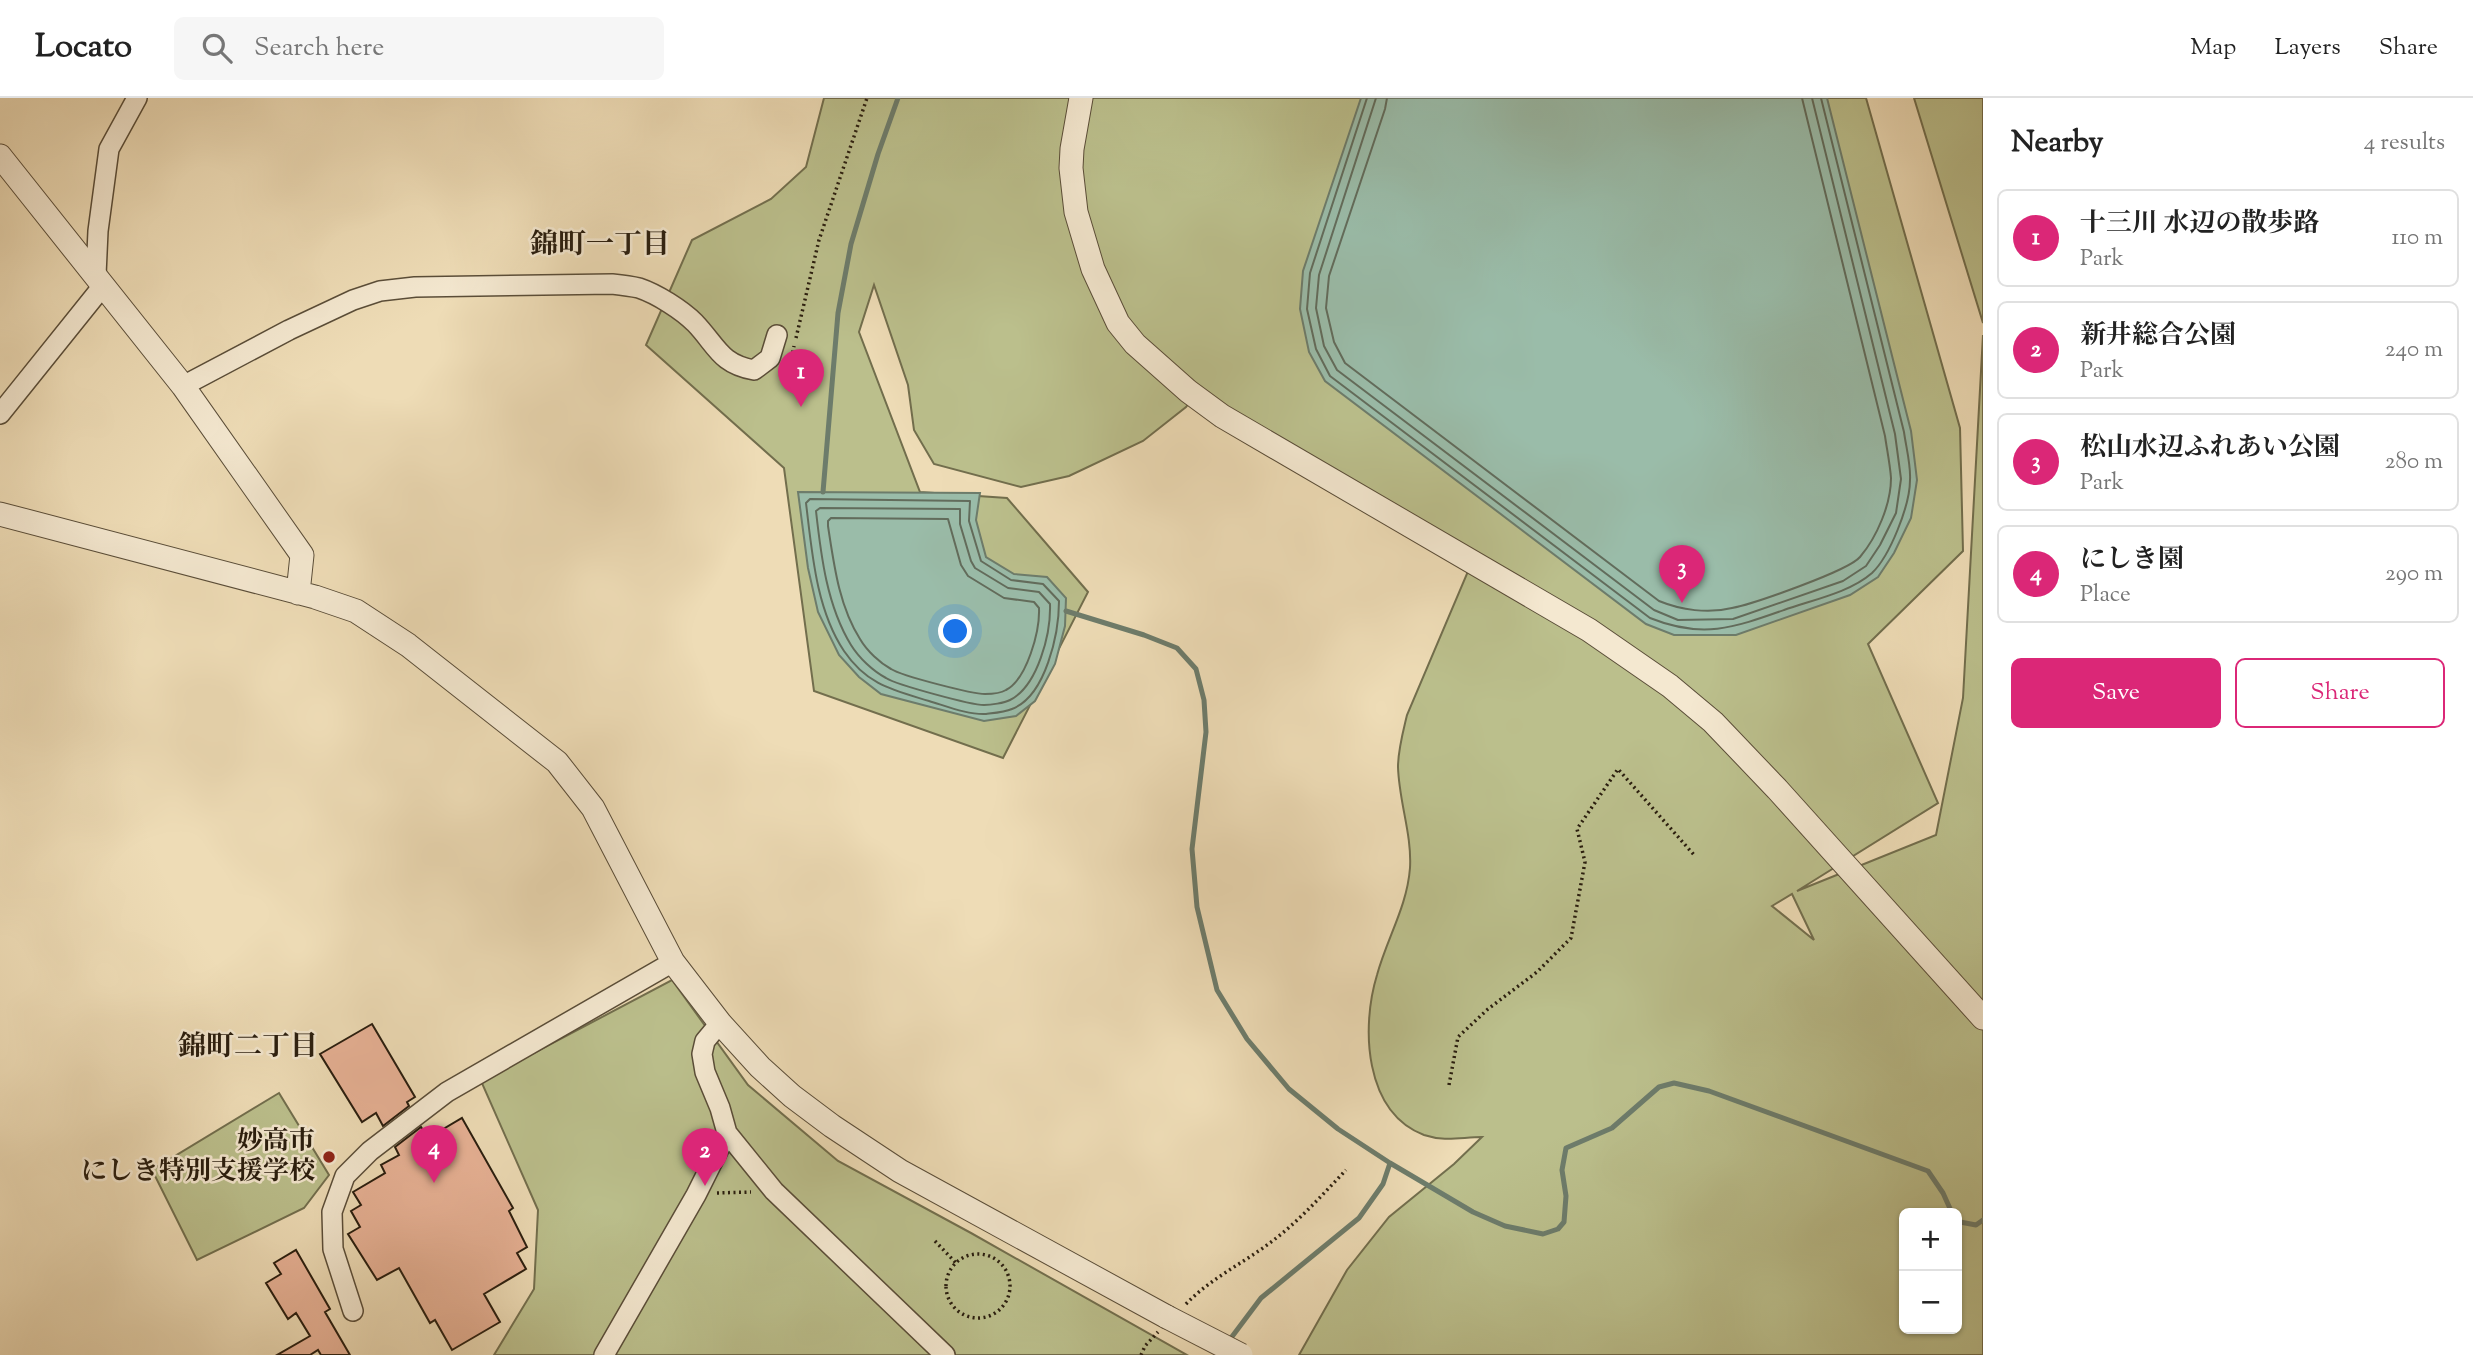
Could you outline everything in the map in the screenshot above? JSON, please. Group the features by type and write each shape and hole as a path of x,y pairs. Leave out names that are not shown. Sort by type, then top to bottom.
{"street":[{"path":"0,414 99,281 98,231 109,149 137,98"},
{"path":"1081,98 1071,158 1076,212 1093,269 1118,323 1135,344 1163,370 1222,416 1589,630 1670,686 1713,722 1777,789 1983,1018"},
{"path":"0,156 183,386 302,555 298,593"},
{"path":"183,386 353,300 380,291 415,287 612,284 640,289 664,301 694,322 713,346 735,366 754,370 770,358 777,335"},
{"path":"0,514 298,593 356,611 408,645 557,762 593,808 673,962 720,1023 760,1067 792,1096 860,1146 900,1171 1241,1355"},
{"path":"353,1311 333,1249 332,1212 345,1176 370,1151 447,1092 673,962"},
{"path":"720,1023 705,1041 702,1054 705,1072 727,1133 774,1191 945,1355"},
{"path":"604,1355 696,1195 727,1133"}],"path":[{"path":"788,374 819,240 867,98"},
{"path":"1449,1085 1458,1037 1488,1009 1537,972 1571,938 1585,862 1577,829 1618,769 1695,856"},
{"path":"1141,1355 1145,1346 1171,1317 1202,1288 1275,1239 1314,1205 1346,1170"},
{"path":"696,1195 774,1191"},
{"path":"935,1241 956,1264"},
{"path":"977,1254 996,1260 1008,1276 1010,1286 1003,1306 995,1313 974,1318 955,1308 946,1290 950,1269 956,1264 967,1256 977,1254"}],"shaded area":[{"path":"824,98 1866,98 1960,428 1963,551 1868,644 1938,803 1797,891 1936,835 1963,698 1983,335 1983,1355 1299,1355 1347,1270 1389,1217 1454,1164 1482,1137 1432,1137 1404,1124 1389,1108 1379,1088 1372,1066 1369,1042 1372,996 1381,961 1405,896 1410,868 1398,767 1402,734 1407,715 1472,562 1195,395 1186,407 1143,441 1069,476 1021,487 934,464 914,430 908,385 874,285 859,332 920,492 1007,498 1088,592 1003,758 814,691 784,468 646,345 692,240 771,199 806,167","holes":["1792,894 1814,940 1772,906"]},
{"path":"1914,98 1983,98 1983,323"},
{"path":"672,980 748,1085 838,1161 1187,1355 494,1355 534,1289 538,1210 481,1081"},
{"path":"279,1093 329,1175 304,1208 197,1260 152,1170"}],"water":[{"path":"1361,98 1827,98 1911,431 1917,480 1911,518 1894,553 1878,577 1850,595 1736,635 1674,635 1646,624 1325,381 1309,352 1300,309 1303,271"},
{"path":"798,492 980,493 976,520 986,557 1014,574 1047,577 1066,598 1065,626 1055,664 1035,701 1016,716 984,721 881,694 859,677 839,655 818,612 808,568"}],"building":[{"path":"372,1024 415,1097 407,1102 409,1106 383,1126 376,1113 362,1122 320,1054"},
{"path":"462,1118 513,1208 509,1211 527,1247 517,1253 526,1269 484,1294 500,1322 452,1350 435,1320 430,1323 399,1268 377,1280 348,1234 360,1227 351,1211 361,1205 353,1192 385,1173 381,1165 399,1155 395,1147 421,1127 428,1138"},
{"path":"296,1250 330,1309 325,1312 350,1355 321,1355 318,1350 310,1355 277,1355 310,1336 296,1313 288,1319 266,1283 281,1274 274,1263"}],"waterway":[{"path":"823,492 838,313 851,244 898,98"},
{"path":"1066,611 1177,648 1196,669 1204,700 1206,732 1192,849 1197,907 1217,990 1247,1039 1289,1089 1338,1129 1473,1212 1505,1226 1543,1234 1558,1229 1564,1222 1566,1196 1562,1170 1566,1148 1612,1128 1659,1087 1674,1083 1709,1091 1928,1171 1950,1208"},
{"path":"1228,1342 1261,1298 1359,1218 1383,1184 1390,1163"},
{"path":"1962,1222 1976,1225 1983,1220"}],"place":[{"name":"十三川 水辺の散歩路","path":"801,407"},
{"name":"松山水辺ふれあい公園","path":"1682,603"},
{"name":"妙高市 にしき特別支援学校","path":"329,1157"},
{"name":"にしき園","path":"434,1183"},
{"name":"新井総合公園","path":"705,1186"}],"district":[{"name":"錦町一丁目","path":"600,246"},
{"name":"錦町二丁目","path":"248,1048"}]}
